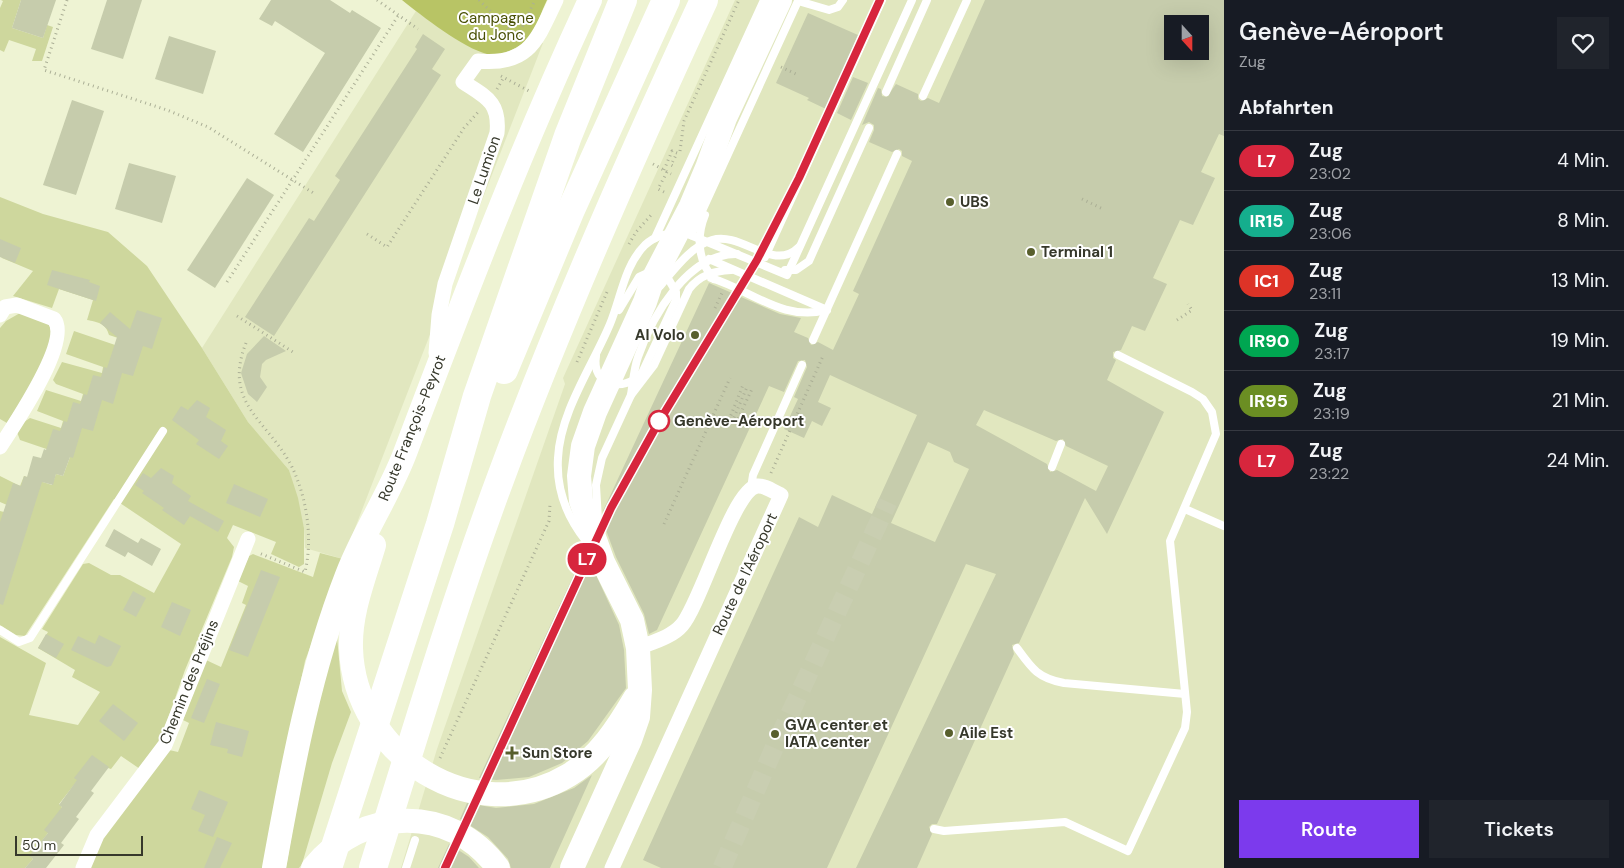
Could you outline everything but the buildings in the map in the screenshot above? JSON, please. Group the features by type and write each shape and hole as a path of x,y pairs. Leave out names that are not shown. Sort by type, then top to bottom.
{"highway":[{"path":"328,868 440,524 477,396 568,136 623,0"},
{"path":"440,524 566,221 666,0"},
{"path":"373,868 441,650 503,470 602,226 704,0"}],"main road":[{"name":"Route François-Peyrot","path":"274,868 299,735 315,666 348,572 394,481 527,140 590,0"},
{"path":"572,868 630,740 638,717 640,690 638,648 626,606 603,562 581,500 579,465 582,446 595,412 645,302 659,246 695,198 725,118 780,0"},
{"path":"394,481 355,606 351,637 352,660 357,682 376,725 408,761 428,774 453,786 482,794 527,792 564,778 578,769 603,745 640,690"},
{"path":"313,868 346,838 370,826 412,821 442,826 475,844 498,868"}],"street":[{"path":"489,100 463,82 478,61 509,60 527,50 537,40 556,0"},
{"name":"Le Lumion","path":"434,375 439,315 445,284 497,133 498,115 489,100"},
{"path":"0,315 5,307 17,305 54,319 58,324 53,354 0,447"},
{"name":"Route de l'Aéroport","path":"612,868 782,495 763,487 751,488"},
{"path":"638,648 670,634 686,620 728,527 743,498 751,488"},
{"name":"Chemin des Préjins","path":"83,868 97,835 165,745 246,543"}],"lane":[{"path":"664,281 659,246 764,0"},
{"path":"804,0 698,231 700,245 712,276 792,312 814,314 827,310"},
{"path":"691,235 798,1 829,10 838,7 843,0"},
{"path":"762,263 882,0"},
{"path":"603,562 576,529 566,512 561,496 558,467 559,446 564,425 610,324 627,274 637,256 659,246 675,233 684,232 787,275 912,0"},
{"path":"873,86 912,0"},
{"path":"886,92 927,0"},
{"path":"923,96 967,0"},
{"path":"645,302 700,245 713,240 725,239 774,256 785,256 795,251 802,242 857,122"},
{"path":"631,395 638,357 661,308 673,291 692,271 721,256 741,254 792,271 806,265 869,128"},
{"path":"813,340 897,154"},
{"path":"707,262 827,310"},
{"path":"603,562 596,505 597,477 608,442 631,395 654,365 689,289 695,282 731,270"},
{"path":"599,348 596,366 607,382 615,385 625,385 638,377 645,368 674,305 676,292 671,281 664,274 656,272 639,277 610,324"},
{"path":"934,829 944,831 1065,822 1128,851 1184,728 1187,712 1170,549 1174,532 1214,444 1215,422 1212,412 1203,399 1118,355"},
{"path":"751,488 753,475 802,365"},
{"path":"0,630 19,642 30,638 163,431"},
{"path":"1052,467 1062,444"},
{"path":"1185,509 1224,526"},
{"path":"1017,648 1037,674 1048,680 1185,694"},
{"path":"406,868 415,840"}],"path":[{"path":"67,0 44,70 167,110 208,127 315,194"},
{"path":"377,0 418,29"},
{"path":"479,0 517,38"},
{"path":"515,44 535,0"},
{"path":"227,282 398,16"},
{"path":"367,234 387,247 464,128 489,100"},
{"path":"665,192 658,190 663,181 672,150 676,153 671,165 676,168"},
{"path":"1082,199 1103,209"},
{"path":"1177,320 1192,310 1188,304"},
{"path":"237,316 293,352"},
{"path":"246,343 239,362 238,378 256,418 291,466 299,485 308,528 305,572 246,543"},
{"path":"790,432 824,356"},
{"path":"664,524 730,378"},
{"path":"732,422 743,385"},
{"path":"732,422 747,387"},
{"path":"732,422 752,389"}],"shaded area":[{"path":"1,0 21,0 12,28 43,38 47,25 53,27 42,61 32,61 36,49 9,40 4,52 0,50 0,8 3,1"},
{"path":"735,0 1224,0 1224,868 401,868 437,749 565,384 563,378"},
{"path":"416,11 472,48 529,38 543,43 343,559 305,548 304,528 289,470 248,422 202,348"},
{"path":"0,197 43,214 108,232 147,266 202,348 248,422 289,470 298,498 304,528 304,564 299,567 271,554 276,542 233,525 227,538 234,547 232,557 185,670 160,741 140,769 121,756 111,769 108,768 77,781 59,804 62,807 48,833 30,856 33,859 25,868 0,868 0,637 46,663 29,715 78,725 100,692 72,677 75,670 38,648 48,632 42,629 83,564 89,563 111,575 120,575 154,593 181,544 114,499 25,636 16,635 0,625 0,511 4,512 7,505 0,502 0,476 20,486 24,476 52,485 56,474 63,476 70,457 20,440 17,432 21,424 30,418 61,428 63,421 37,411 46,390 81,401 83,394 56,384 53,380 62,362 102,373 103,367 66,354 74,331 121,347 124,340 109,335 106,328 101,324 87,320 93,300 59,289 52,308 13,296 33,271 2,258 0,254"},
{"path":"20,313 37,316 45,320 50,327 52,337 44,362 37,376 7,423 0,419 0,328 6,321"},
{"path":"320,553 343,559 305,661 266,868 90,868 101,841 169,750 178,752 189,723 183,720 206,660 221,667 246,605 242,603 248,586 238,581 249,556 253,554 313,577"},
{"path":"337,637 342,691 351,712 332,763 302,864 299,868 286,868 309,734"}],"green space":[{"name":"Campagne du Jonc","path":"402,0 547,0 534,30 524,42 509,51 492,55 477,51 466,45 431,23"}],"tunnel":[{"path":"722,868 775,746 888,502"}],"train":[{"name":"L7","path":"445,868 611,508 657,425 757,260 799,178 880,0"}],"place":[{"name":"UBS","path":"950,202"},
{"name":"Terminal 1","path":"1031,252"},
{"name":"Al Volo","path":"695,335"},
{"name":"Genève-Aéroport","path":"659,421"},
{"name":"Aile Est","path":"949,733"},
{"name":"GVA center et IATA center","path":"775,734"},
{"name":"Sun Store","path":"512,753"}]}
